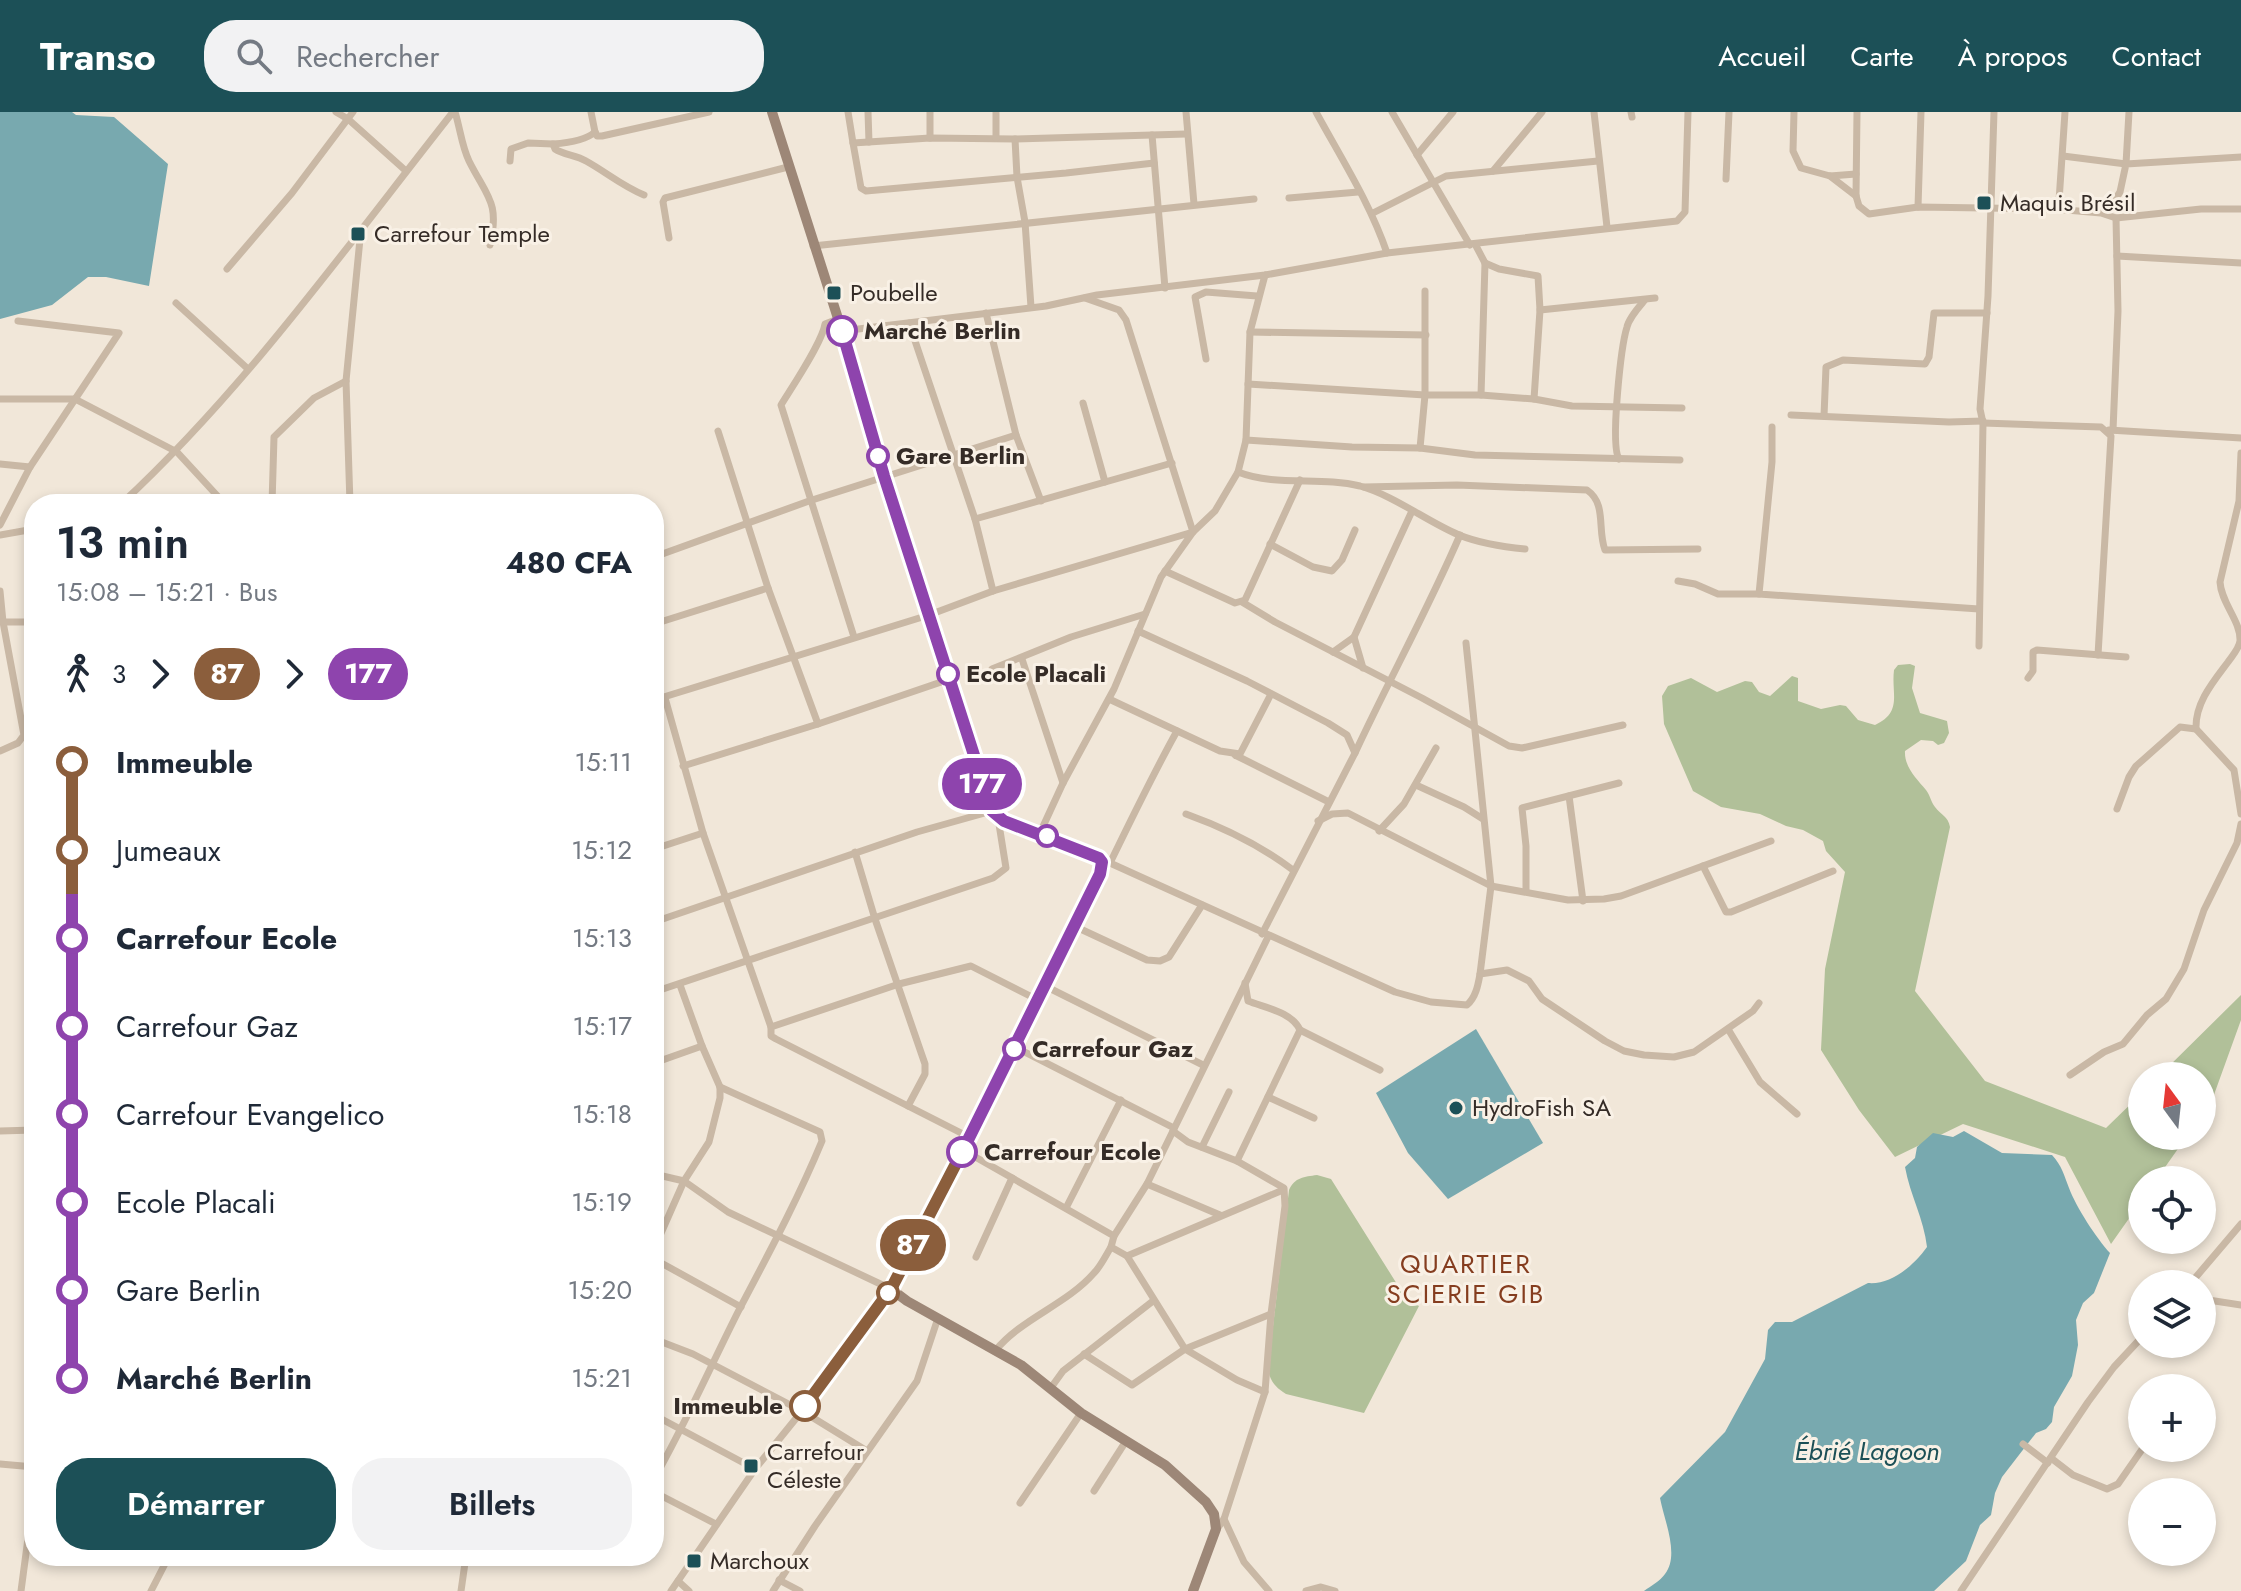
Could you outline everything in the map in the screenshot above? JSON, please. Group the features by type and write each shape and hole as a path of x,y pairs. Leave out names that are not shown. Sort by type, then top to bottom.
{"street":[{"path":"336,112 351,115 406,171"},
{"path":"132,494 177,452 248,369 454,112"},
{"path":"454,112 469,161 494,206 490,245"},
{"path":"591,112 597,136 709,112"},
{"path":"664,989 1005,872 995,814 884,476 842,331 772,112"},
{"path":"848,112 861,188 866,191 1154,163"},
{"path":"868,112 869,142"},
{"path":"930,112 930,138"},
{"path":"996,112 996,138"},
{"path":"1186,112 1194,204"},
{"path":"1316,112 1358,192 1373,213 1387,253"},
{"path":"1392,112 1485,263 1481,395"},
{"path":"1417,155 1453,112"},
{"path":"1493,171 1542,112"},
{"path":"1594,112 1607,227"},
{"path":"842,331 1265,275 1387,253 1677,221 1685,212 1688,112"},
{"path":"1726,179 1729,112"},
{"path":"1794,112 1793,151 1801,168 1830,176 1856,174"},
{"path":"1857,112 1856,196 1859,206 1869,214 1918,207 2055,209 2106,214 2116,218 2201,209 2241,209"},
{"path":"1918,207 1921,112"},
{"path":"1979,646 1983,422 1980,409 1987,313 1994,112"},
{"path":"2055,209 2059,201 2065,112"},
{"path":"2106,214 2120,192 2126,164 2129,112"},
{"path":"227,269 292,193 351,115"},
{"path":"510,161 511,149 528,143 553,144 582,139 595,132"},
{"path":"853,143 930,138 1186,134"},
{"path":"1152,135 1165,288"},
{"path":"1015,139 1031,307"},
{"path":"553,144 561,153 584,160 621,185 644,195"},
{"path":"2063,156 2126,164 2241,157"},
{"path":"1373,213 1446,176 1598,161"},
{"path":"669,238 665,198 788,167"},
{"path":"1830,176 1856,196"},
{"path":"1289,198 1358,192"},
{"path":"813,246 1254,199"},
{"path":"2098,655 2118,311 2116,218"},
{"path":"350,494 346,381 362,227"},
{"path":"2117,256 2241,263"},
{"path":"1485,263 1507,271 1538,276 1540,310 1534,399"},
{"path":"1040,833 1063,783 1109,699 1154,591 1193,532 1215,511 1238,472 1246,440 1250,332 1265,275"},
{"path":"1420,448 1425,395 1425,291"},
{"path":"1206,359 1195,297 1206,292 1257,296"},
{"path":"1083,297 1119,310 1126,320 1193,532"},
{"path":"1540,310 1655,298"},
{"path":"1619,459 1614,448 1627,326 1644,301"},
{"path":"176,303 248,369"},
{"path":"986,313 1016,435 1041,501"},
{"path":"1824,416 1826,367 1843,360 1925,364 1929,357 1934,313 1987,313"},
{"path":"838,319 825,324 804,369 781,405 854,637"},
{"path":"0,525 30,467 119,333 18,321"},
{"path":"909,323 975,519 993,591"},
{"path":"1250,332 1426,335"},
{"path":"272,494 274,437 314,398 346,381"},
{"path":"1248,384 1425,395 1481,395 1572,406 1682,408"},
{"path":"0,399 75,399 177,452 216,494"},
{"path":"1083,403 1105,482"},
{"path":"1791,415 2101,427 2241,438"},
{"path":"1759,594 1771,478 1772,427"},
{"path":"718,431 768,588 818,724"},
{"path":"664,553 809,501 1016,435"},
{"path":"1246,440 1420,448 1475,455 1680,460"},
{"path":"2196,729 2196,716 2208,688 2238,649 2241,638 2221,593 2220,582 2239,501 2241,453"},
{"path":"975,519 1172,463"},
{"path":"0,464 30,467"},
{"path":"1238,472 1248,476 1364,487 1457,485 1587,490 1599,504 1605,550 1698,549"},
{"path":"1165,571 1235,603 1247,599 1300,480"},
{"path":"1364,487 1460,535 1525,549"},
{"path":"1333,652 1354,637 1412,511"},
{"path":"1270,544 1313,567 1332,571 1342,560 1355,530"},
{"path":"0,535 24,531"},
{"path":"969,1137 771,1036 771,1027 703,833 665,698 929,615 993,591 1193,532"},
{"path":"995,1351 1006,1337 1070,1294 1095,1273 1147,1184 1293,870 1423,619 1460,535"},
{"path":"1678,581 1695,584 1718,594 1979,609"},
{"path":"664,621 768,588"},
{"path":"0,591 24,735 18,743 0,751"},
{"path":"1242,602 1261,615 1509,746 1522,748 1623,725"},
{"path":"992,669 1071,637 1145,614"},
{"path":"3,622 24,622"},
{"path":"1138,631 1271,694 1347,735 1355,753"},
{"path":"1354,637 1363,668"},
{"path":"664,919 855,852 995,814 1395,992 1431,1002 1467,1005 1478,987 1491,886 1466,643"},
{"path":"2028,678 2033,671 2033,652 2037,650 2126,657"},
{"path":"1022,659 1063,783"},
{"path":"683,766 950,679"},
{"path":"1233,754 1240,754 1246,745 1271,694"},
{"path":"1109,699 1233,754 1329,802"},
{"path":"2117,809 2136,766 2180,727 2196,729 2234,770 2241,814"},
{"path":"672,1591 755,1469 802,1411 891,1289 1106,862 1124,839 1139,801 1177,731"},
{"path":"1379,831 1404,804 1436,748"},
{"path":"1526,891 1522,808 1619,783"},
{"path":"1416,785 1483,819"},
{"path":"1569,796 1583,901"},
{"path":"1318,821 1332,814 1348,813 1491,886 1583,901 1621,896 1771,841"},
{"path":"1186,814 1229,830 1293,870"},
{"path":"2070,1075 2104,1052 2123,1044 2147,1015 2166,999 2184,969 2204,910 2237,843 2241,824"},
{"path":"664,846 703,833"},
{"path":"855,852 925,1064 925,1074 908,1106"},
{"path":"1703,866 1726,912 1833,871"},
{"path":"1074,926 1147,960 1160,961 1169,957 1202,905"},
{"path":"771,1027 899,984 971,966 1038,1000"},
{"path":"1480,974 1507,970 1529,981 1542,999 1624,1051 1644,1055 1694,1052 1753,1011 1759,1003"},
{"path":"1245,978 1248,1001 1286,1015 1296,1022 1300,1030 1380,1070"},
{"path":"664,1226 684,1181 709,1142 720,1087 680,985"},
{"path":"1045,986 1203,1065"},
{"path":"1728,1029 1760,1082 1797,1114"},
{"path":"1237,1161 1300,1030"},
{"path":"664,1059 702,1046"},
{"path":"1015,1047 1121,1100 1174,1130 1188,1142 1237,1161 1284,1188 1285,1206 1265,1392 1224,1519 1216,1529 1193,1591"},
{"path":"664,1461 779,1235 818,1152 821,1136 820,1132 720,1087"},
{"path":"1202,1147 1229,1092"},
{"path":"1268,1097 1314,1118"},
{"path":"1066,1208 1121,1100"},
{"path":"0,1131 24,1130"},
{"path":"963,1150 1114,1236"},
{"path":"664,1176 684,1181 728,1212 891,1289 1021,1365 1081,1413 1184,1480 1214,1514 1216,1529"},
{"path":"976,1257 1012,1178"},
{"path":"1147,1184 1220,1215"},
{"path":"1127,1256 1283,1190"},
{"path":"2202,1270 2241,1224"},
{"path":"1111,1247 1127,1256 1185,1349 1237,1380 1265,1392"},
{"path":"664,1265 741,1307"},
{"path":"1050,1389 1063,1371 1153,1301"},
{"path":"2216,1301 2241,1305"},
{"path":"1084,1354 1132,1385 1185,1349 1271,1314"},
{"path":"773,1591 917,1381 938,1318"},
{"path":"664,1343 693,1354 802,1411 867,1451"},
{"path":"1961,1591 2049,1460 2114,1367 2128,1352"},
{"path":"1020,1503 1081,1413"},
{"path":"664,1420 755,1469"},
{"path":"1094,1491 1126,1441"},
{"path":"2023,1444 2073,1475 2107,1489 2118,1484 2133,1462"},
{"path":"0,1464 24,1466"},
{"path":"664,1497 716,1524"},
{"path":"1224,1519 1244,1562 1269,1591"},
{"path":"21,1591 24,1566"},
{"path":"151,1591 164,1566"},
{"path":"461,1591 465,1566"},
{"path":"779,1580 800,1591"},
{"path":"678,1581 689,1591"},
{"path":"1306,1591 1321,1587 1335,1591"}],"green space":[{"path":"1898,665 1915,666 1912,688 1920,713 1947,721 1949,733 1944,743 1938,745 1933,741 1921,740 1905,751 1909,767 1950,827 1915,991 1985,1081 2106,1128 2128,1107 2128,1150 2177,1150 2166,1166 2128,1166 2128,1220 2111,1244 2065,1157 1963,1124 1895,1157 1859,1110 1821,1050 1825,969 1845,872 1826,851 1823,841 1803,830 1760,814 1721,807 1693,791 1664,724 1662,696 1668,686 1691,678 1717,692 1745,681 1752,682 1759,692 1770,696 1792,676 1798,678 1798,701 1821,709 1846,706 1858,720 1875,725 1884,720 1893,708 1894,670"},
{"path":"2241,995 2241,1020 2216,1089 2216,1062 2173,1062"},
{"path":"1317,1175 1331,1179 1407,1300 1419,1306 1364,1413 1286,1394 1274,1383 1268,1369 1289,1190 1297,1180"}],"water":[{"path":"0,112 72,112 76,115 114,117 168,164 149,286 106,277 88,277 52,305 0,319"},
{"name":"HydroFish SA","path":"1476,1029 1543,1143 1448,1199 1408,1153 1376,1093"},
{"name":"Ébrié Lagoon","path":"1964,1131 2002,1153 2052,1155 2082,1213 2110,1253 2094,1293 2083,1303 2076,1320 2078,1345 2072,1376 2054,1407 2052,1422 2036,1433 2002,1477 1991,1515 1980,1525 1966,1561 1934,1591 1644,1591 1665,1574 1671,1557 1670,1537 1660,1498 1725,1432 1765,1359 1768,1330 1775,1322 1792,1322 1868,1283 1886,1281 1916,1260 1927,1247 1905,1167 1915,1158 1917,1147 1933,1133 1953,1137"}],"bus line":[{"name":"177","path":"842,331 884,476 992,811 1004,821 1040,833 1102,862 1100,874 962,1152"},
{"name":"87","path":"805,1406 891,1289 962,1152"}],"place":[{"name":"Maquis Brésil","path":"1984,203"},
{"name":"Carrefour Temple","path":"358,234"},
{"name":"Poubelle","path":"834,293"},
{"name":"Marché Berlin","path":"842,331"},
{"name":"Gare Berlin","path":"878,456"},
{"name":"Ecole Placali","path":"948,674"},
{"name":"Carrefour Gaz","path":"1014,1049"},
{"name":"HydroFish SA","path":"1456,1108"},
{"name":"Carrefour Ecole","path":"962,1152"},
{"name":"Immeuble","path":"805,1406"},
{"name":"Carrefour Céleste","path":"751,1466"},
{"name":"Marchoux","path":"694,1561"}],"district":[{"name":"QUARTIER SCIERIE GIB","path":"1466,1279"}]}
